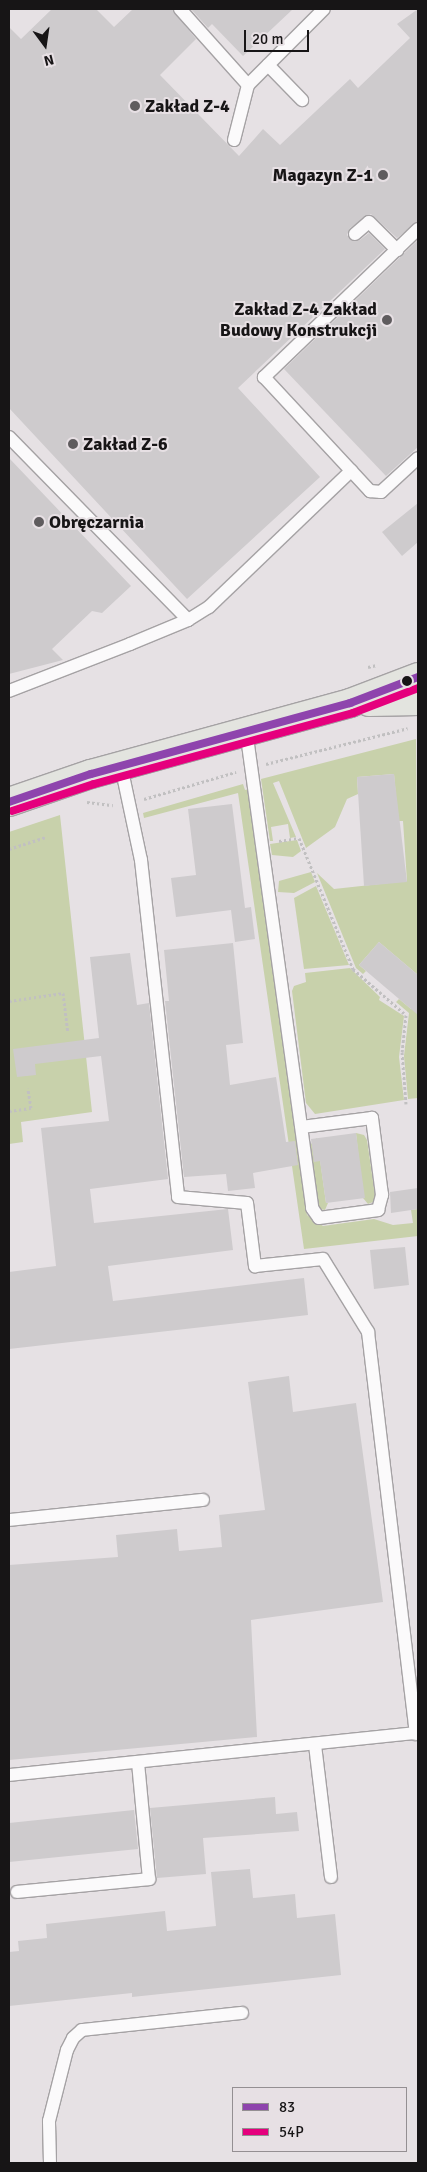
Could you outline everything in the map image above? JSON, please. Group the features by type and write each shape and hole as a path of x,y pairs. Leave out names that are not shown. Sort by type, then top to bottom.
{"main road":[{"path":"9,802 121,766 246,730 350,703 417,698"}],"lane":[{"path":"180,9 248,85"},
{"path":"234,140 248,85 324,9"},
{"path":"268,65 302,100"},
{"path":"356,234 369,222 397,250"},
{"path":"418,229 264,377 370,491 381,492 418,458"},
{"path":"9,438 188,620"},
{"path":"9,691 188,620 209,607 351,471"},
{"path":"246,730 314,1214 319,1218 378,1210 382,1195 372,1118 302,1127"},
{"path":"9,1775 417,1734 368,1332 323,1259 255,1266 247,1203 178,1197 141,860 121,766"},
{"path":"9,1520 203,1500"},
{"path":"315,1745 331,1877"},
{"path":"17,1892 149,1879 138,1763"},
{"path":"50,2163 49,2121 67,2050 73,2038 82,2030 242,2013"}],"path":[{"path":"9,849 45,837"},
{"path":"262,843 299,838 353,969 406,1015 402,1052 406,1104"},
{"path":"9,1001 63,993 68,1032"},
{"path":"9,1111 31,1108 28,1088"}],"green space":[{"path":"416,739 418,975 379,942 359,965 366,971 363,974 356,968 317,873 334,889 407,881 403,821 398,821 394,774 357,777 358,794 347,799 335,827 306,848 279,781 273,783 296,837 290,838 288,824 271,827 273,841 270,841 261,779"},
{"path":"243,784 245,790 249,789 307,1215 323,1226 374,1219 393,1225 413,1223 411,1210 418,1209 418,1236 304,1249 238,793 144,818 143,813"},
{"path":"60,815 92,1112 21,1122 23,1142 9,1144 9,832"},
{"path":"297,840 301,851 293,857 272,855 270,844"},
{"path":"311,872 315,882 294,893 278,892 279,881"},
{"path":"316,886 349,965 304,969 294,898"},
{"path":"350,968 380,997 379,1000 404,1016 399,1057 404,1100 315,1114 306,1103 292,991 294,986 306,982 305,973"},
{"path":"399,999 411,1009 418,1001 418,1098 408,1099 404,1056 409,1013 396,1002"},
{"path":"356,1133 364,1135 367,1140 375,1195 373,1202 368,1204 363,1198"},
{"path":"317,1138 326,1203 328,1203 325,1210 320,1209 317,1203 309,1146"}],"building":[{"path":"52,9 96,9 114,27 133,9 172,9 196,39 160,75 239,156 263,129 280,145 350,79 358,88 410,38 397,24 418,9 418,221 397,238 371,214 350,228 347,235 352,241 360,240 369,233 385,249 238,388 320,477 187,599 9,408 9,27 21,39"},
{"path":"191,9 293,9 243,56 212,24 208,28"},
{"name":"Zakład Z-4 Zakład Budowy Konstrukcji","path":"418,240 418,447 386,476 284,369"},
{"name":"Obręczarnia","path":"9,458 131,586 102,613 92,611 52,649 63,660 9,674"},
{"path":"418,503 418,542 402,556 382,532"},
{"path":"394,774 407,882 364,886 357,777"},
{"path":"232,804 245,908 251,907 255,939 235,942 231,910 176,917 171,878 196,875 188,809"},
{"path":"379,942 418,975 418,1015 359,965"},
{"path":"233,943 243,1043 226,1045 230,1085 276,1077 286,1142 295,1141 298,1165 253,1173 255,1188 228,1191 226,1174 184,1177 165,1001 169,1001 164,950"},
{"path":"130,953 137,1005 149,1003 168,1179 90,1189 94,1223 228,1209 233,1250 108,1266 113,1301 304,1278 308,1315 9,1349 9,1272 56,1266 41,1128 109,1121 101,1056 35,1064 36,1075 17,1077 13,1049 99,1038 90,957"},
{"path":"356,1133 365,1198 326,1203 320,1161 314,1162 311,1139"},
{"path":"418,1188 418,1209 391,1213 390,1192"},
{"path":"405,1247 409,1285 374,1289 370,1250"},
{"path":"289,1376 293,1412 356,1403 383,1602 251,1620 257,1737 9,1760 9,1565 118,1557 116,1535 177,1529 179,1551 222,1547 219,1515 265,1510 248,1382"},
{"path":"275,1797 276,1814 297,1812 299,1831 203,1838 206,1874 157,1878 150,1808"},
{"path":"134,1810 138,1849 9,1862 9,1823"},
{"path":"250,1869 253,1898 295,1894 297,1918 335,1914 341,1975 132,1997 132,1993 9,2006 9,1952 19,1951 18,1941 47,1938 46,1924 165,1911 167,1931 216,1926 211,1872"}],"transit line":[{"name":"83","path":"9,802 91,774 350,703 418,677"},
{"name":"54P","path":"12,811 94,784 353,713 418,688"}],"place":[{"name":"Zakład Z-4","path":"135,106"},
{"name":"Magazyn Z-1","path":"383,175"},
{"name":"Zakład Z-4 Zakład Budowy Konstrukcji","path":"387,320"},
{"name":"Zakład Z-6","path":"73,444"},
{"name":"Obręczarnia","path":"39,522"}]}
